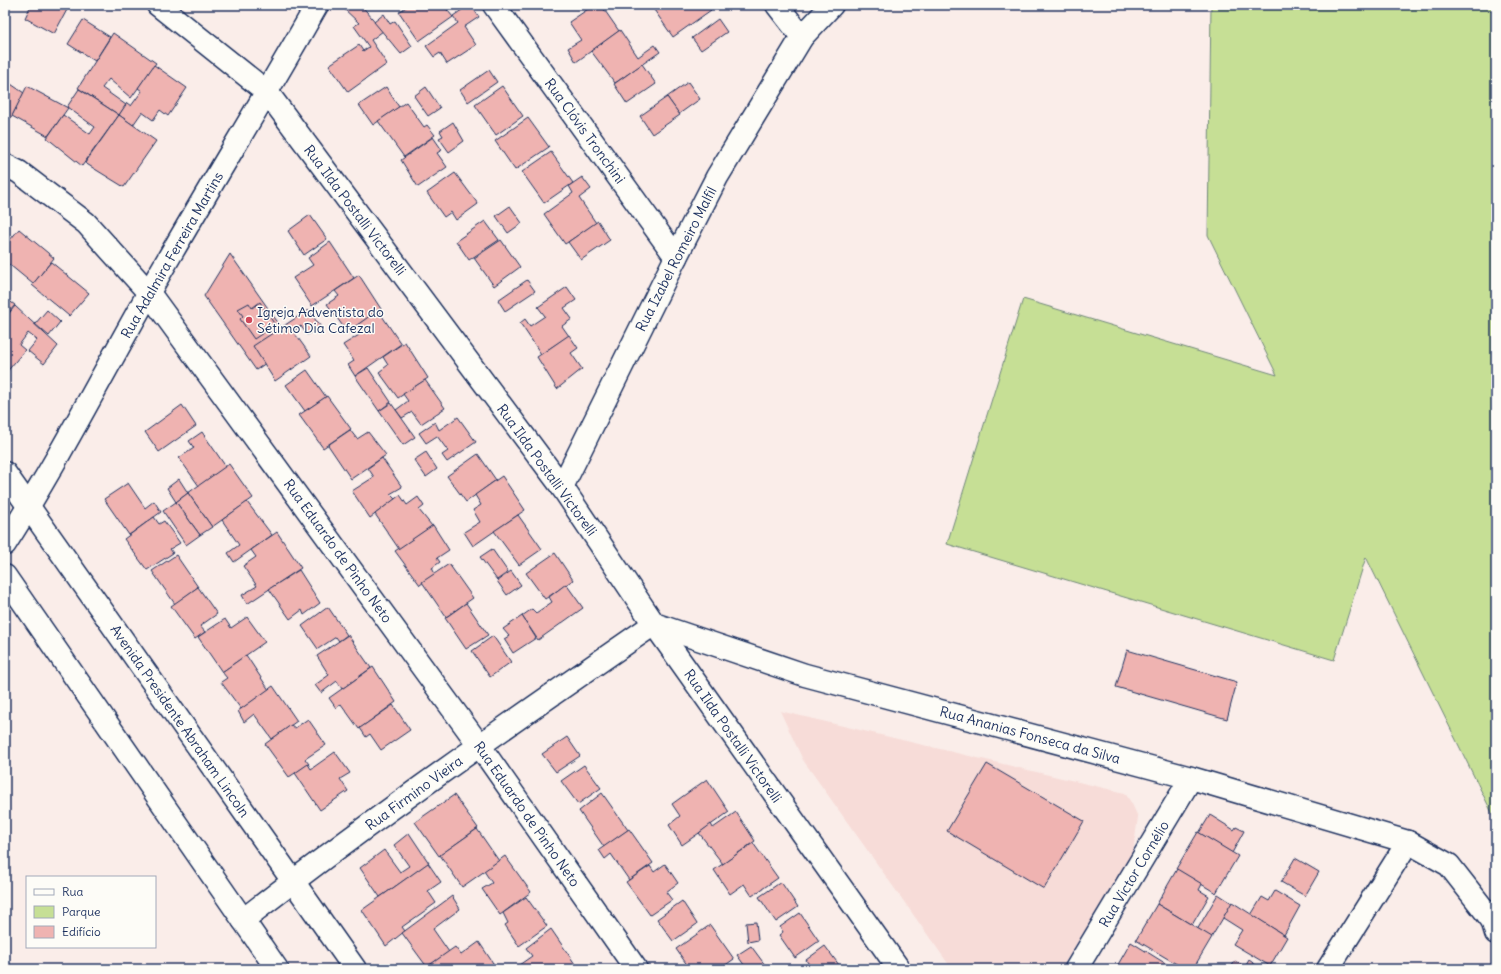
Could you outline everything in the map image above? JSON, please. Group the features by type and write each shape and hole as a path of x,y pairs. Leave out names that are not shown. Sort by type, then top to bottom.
{"street":[{"name":"Rua Ilda Postalli Victorelli","path":"158,5 267,92 562,487 654,624 898,969"},
{"name":"Rua Adalmira Ferreira Martins","path":"5,544 29,507 149,293 317,5"},
{"name":"Rua Clóvis Tronchini","path":"494,5 676,257"},
{"path":"777,5 802,38"},
{"name":"Rua Izabel Romeiro Malfil","path":"562,487 676,257 717,178 802,38 832,5"},
{"name":"Rua Eduardo de Pinho Neto","path":"5,165 19,172 86,223 149,293 480,745 636,969"},
{"name":"Avenida Presidente Abraham Lincoln","path":"5,472 355,969"},
{"path":"5,576 277,969"},
{"name":"Rua Firmino Vieira","path":"243,920 293,881 480,745 654,624"},
{"name":"Rua Ananias Fonseca da Silva","path":"654,624 805,674 1191,778 1408,842 1449,865 1492,920 1496,933"},
{"name":"Rua Victor Cornélio","path":"1076,969 1191,778"},
{"path":"1328,969 1408,842"}],"shaded area":[{"path":"780,711 1125,793 1138,817 1133,852 1061,969 952,969 803,760"}],"green space":[{"path":"1211,5 1496,5 1496,821 1366,557 1334,660 947,544 1023,299 1277,375 1208,235"}],"building":[{"path":"5,5 10,5 5,17"},
{"path":"31,5 69,6 54,34 25,18"},
{"path":"343,5 361,5 383,31 371,40 387,64 348,92 329,65 359,45 363,51 369,47 354,26 359,23 342,7"},
{"path":"409,5 443,5 453,17 419,41 399,12"},
{"path":"471,5 479,17 464,27 476,45 447,64 440,53 434,57 426,46 458,23 453,16"},
{"path":"594,5 601,5 619,31 576,62 568,48 581,40 569,22"},
{"path":"655,5 708,5 711,10 673,37 652,7"},
{"path":"384,14 390,24 395,21 412,46 401,54 374,22"},
{"path":"718,19 727,32 701,50 692,38"},
{"path":"83,20 110,37 95,61 68,44"},
{"path":"620,30 638,57 655,45 660,52 615,83 591,51"},
{"path":"113,33 156,63 131,98 109,79 102,88 126,105 119,115 78,88"},
{"path":"642,64 656,84 627,104 614,84"},
{"path":"154,65 187,88 168,116 160,110 153,120 142,112 133,125 119,115 127,103 131,106 142,91 138,88"},
{"path":"489,70 497,82 468,102 460,90"},
{"path":"5,80 24,93 11,118 5,115"},
{"path":"688,82 700,99 679,114 667,97"},
{"path":"27,86 68,108 48,136 12,116"},
{"path":"502,86 523,116 496,135 475,105"},
{"path":"386,87 399,107 373,125 359,105"},
{"path":"426,87 440,108 428,116 414,96"},
{"path":"79,89 119,115 82,166 47,138 63,115 90,134 95,127 67,107"},
{"path":"667,97 680,115 652,134 640,116"},
{"path":"406,102 424,127 427,125 435,135 404,157 378,121"},
{"path":"119,115 156,141 124,187 85,163"},
{"path":"528,118 549,147 515,170 495,141"},
{"path":"453,122 464,141 449,152 439,138 443,136 440,131"},
{"path":"433,137 442,150 437,153 447,167 418,187 401,160"},
{"path":"551,152 573,183 544,203 522,172"},
{"path":"455,173 478,204 456,220 451,212 444,217 427,193"},
{"path":"582,177 591,189 579,198 596,223 565,244 544,214 573,193 569,186"},
{"path":"510,206 522,223 508,233 496,216"},
{"path":"310,215 327,239 304,255 288,231"},
{"path":"485,221 499,240 469,260 456,241"},
{"path":"598,221 610,240 581,260 568,242"},
{"path":"19,229 54,258 33,284 5,261 5,246"},
{"path":"501,240 520,267 494,286 474,258"},
{"path":"330,242 354,278 312,306 293,278 313,265 308,258"},
{"name":"Igreja Adventista do Sétimo Dia Cafezal","path":"230,254 293,344 256,370 204,296"},
{"path":"51,262 89,293 69,316 32,285"},
{"path":"359,275 381,309 347,332 327,304 339,296 335,291"},
{"path":"527,280 535,291 505,311 498,300"},
{"path":"567,287 576,300 564,308 572,319 562,326 569,336 541,354 520,323 525,319 530,326 545,316 538,307"},
{"path":"5,298 15,305 5,317"},
{"path":"260,302 275,325 254,339 240,319 243,316 238,309 249,303 252,308"},
{"path":"15,306 58,346 44,364 28,351 37,340 28,333 19,345 25,350 5,374 5,318"},
{"path":"47,310 60,322 49,336 35,324"},
{"path":"308,310 321,327 307,335 301,326 293,331 311,356 275,381 253,346"},
{"path":"378,310 401,344 355,376 348,365 354,361 343,345 359,335 353,328"},
{"path":"569,335 578,348 571,353 582,369 557,389 537,357"},
{"path":"405,342 428,378 398,398 379,372 388,365 383,357"},
{"path":"368,368 391,402 379,411 355,376"},
{"path":"307,370 326,397 305,411 286,385"},
{"path":"425,380 445,408 421,424 412,412 402,418 396,410 408,401 403,394"},
{"path":"327,396 351,429 323,448 299,415"},
{"path":"391,403 415,437 403,445 379,411"},
{"path":"182,405 196,426 159,452 145,432"},
{"path":"458,417 476,442 447,462 442,455 448,451 437,436 426,443 419,433 435,422 439,430"},
{"path":"350,430 357,439 368,432 386,455 351,479 328,445"},
{"path":"202,432 226,467 199,486 179,458 194,448 189,441"},
{"path":"426,452 437,469 426,477 414,460"},
{"path":"478,454 496,480 466,502 447,476"},
{"path":"382,458 402,487 390,494 395,499 370,518 352,491 374,477 368,468"},
{"path":"229,464 253,498 212,527 188,493"},
{"path":"502,476 525,510 473,546 464,532 480,522 473,510 481,505 475,495"},
{"path":"179,479 188,493 176,502 167,488"},
{"path":"128,483 145,508 154,501 161,512 129,535 104,499"},
{"path":"188,493 212,527 200,535 176,502"},
{"path":"400,495 407,505 418,497 424,506 419,510 432,526 399,549 375,514"},
{"path":"176,502 200,535 186,545 163,511"},
{"path":"247,502 272,535 234,562 228,553 239,545 222,520"},
{"path":"518,515 542,549 519,565 494,531"},
{"path":"154,517 159,524 164,521 180,543 170,549 173,553 147,570 124,539"},
{"path":"433,525 449,550 437,558 440,562 432,568 435,574 420,585 395,551"},
{"path":"277,532 301,568 247,604 242,595 257,586 243,566 256,557 251,550"},
{"path":"492,549 508,572 497,580 480,557"},
{"path":"555,553 573,580 545,599 526,573"},
{"path":"176,555 198,587 175,604 152,571"},
{"path":"449,564 473,598 446,617 422,582"},
{"path":"299,570 320,603 304,615 302,610 290,619 269,589"},
{"path":"511,571 521,585 507,595 497,581"},
{"path":"566,584 583,608 538,640 522,616 532,609 536,613 552,602 549,597"},
{"path":"198,587 217,614 200,626 205,632 195,639 171,606"},
{"path":"466,603 488,635 466,649 445,618"},
{"path":"328,607 347,635 339,641 336,637 318,649 302,626"},
{"path":"522,616 536,638 513,653 504,639 509,636 503,629"},
{"path":"247,617 265,642 222,672 198,637 225,619 231,628"},
{"path":"348,635 371,668 342,689 337,681 321,693 315,685 329,675 317,656"},
{"path":"493,636 511,662 490,677 472,651"},
{"path":"1127,650 1237,682 1227,719 1116,687"},
{"path":"246,655 269,690 241,709 221,682 227,678 222,672"},
{"path":"373,667 396,702 359,729 341,704 336,708 329,698"},
{"path":"273,686 297,721 272,739 254,714 244,722 238,711"},
{"path":"393,705 410,730 381,750 370,734 366,737 360,728"},
{"path":"308,719 326,745 305,759 309,764 289,777 265,744 291,725 295,728"},
{"path":"567,737 580,756 556,772 542,754"},
{"path":"335,752 350,773 340,779 348,791 320,810 295,773 308,764 311,769"},
{"path":"987,764 1084,821 1044,889 947,831"},
{"path":"584,765 601,788 578,804 561,781"},
{"path":"707,779 729,812 682,845 669,825 680,816 672,804"},
{"path":"602,793 628,830 604,847 579,811"},
{"path":"454,795 478,828 439,856 415,822"},
{"path":"736,812 755,841 723,864 699,833 711,824 713,828"},
{"path":"1210,815 1234,830 1236,827 1244,831 1232,853 1199,833"},
{"path":"477,829 499,861 462,887 440,855"},
{"path":"629,829 653,863 629,880 611,854 605,859 599,850"},
{"path":"1198,832 1238,856 1216,893 1176,869"},
{"path":"409,833 429,863 380,897 360,868 384,850 400,872 409,866 394,845"},
{"path":"753,843 778,878 752,896 744,884 730,894 714,870"},
{"path":"505,856 531,892 500,915 482,889 492,883 484,871"},
{"path":"1295,858 1319,872 1305,896 1281,882"},
{"path":"428,863 441,882 428,891 436,903 402,927 405,931 386,946 362,910"},
{"path":"665,864 678,883 666,892 672,900 650,915 626,882 650,866 654,872"},
{"path":"1177,869 1202,884 1199,890 1209,896 1192,925 1157,904"},
{"path":"781,882 798,907 776,922 759,897"},
{"path":"1275,891 1300,906 1284,935 1251,915 1262,897 1269,901"},
{"path":"1218,894 1232,903 1211,938 1197,930"},
{"path":"452,896 460,909 433,929 449,952 427,967 402,933"},
{"path":"526,897 547,926 519,946 505,925 508,923 503,913"},
{"path":"682,901 697,924 673,941 657,919"},
{"path":"1232,902 1287,937 1270,966 1233,944 1242,930 1223,918"},
{"path":"1157,904 1212,937 1193,969 1185,969 1136,940"},
{"path":"800,913 819,941 795,958 779,935 783,932 780,927"},
{"path":"756,922 758,940 748,942 746,923"},
{"path":"710,925 734,959 720,969 690,969 676,949"},
{"path":"551,929 575,964 567,969 522,969 519,965 532,956 526,948"},
{"path":"479,942 497,969 430,969 428,966 455,947 461,955"},
{"path":"1131,942 1168,965 1166,969 1116,968"},
{"path":"751,946 768,969 747,969 737,955"},
{"path":"825,946 842,969 812,969 806,960"},
{"path":"1249,960 1256,965 1253,969 1230,969 1235,961 1245,967"}],"place":[{"name":"Igreja Adventista do Sétimo Dia Cafezal","path":"249,320"}]}
